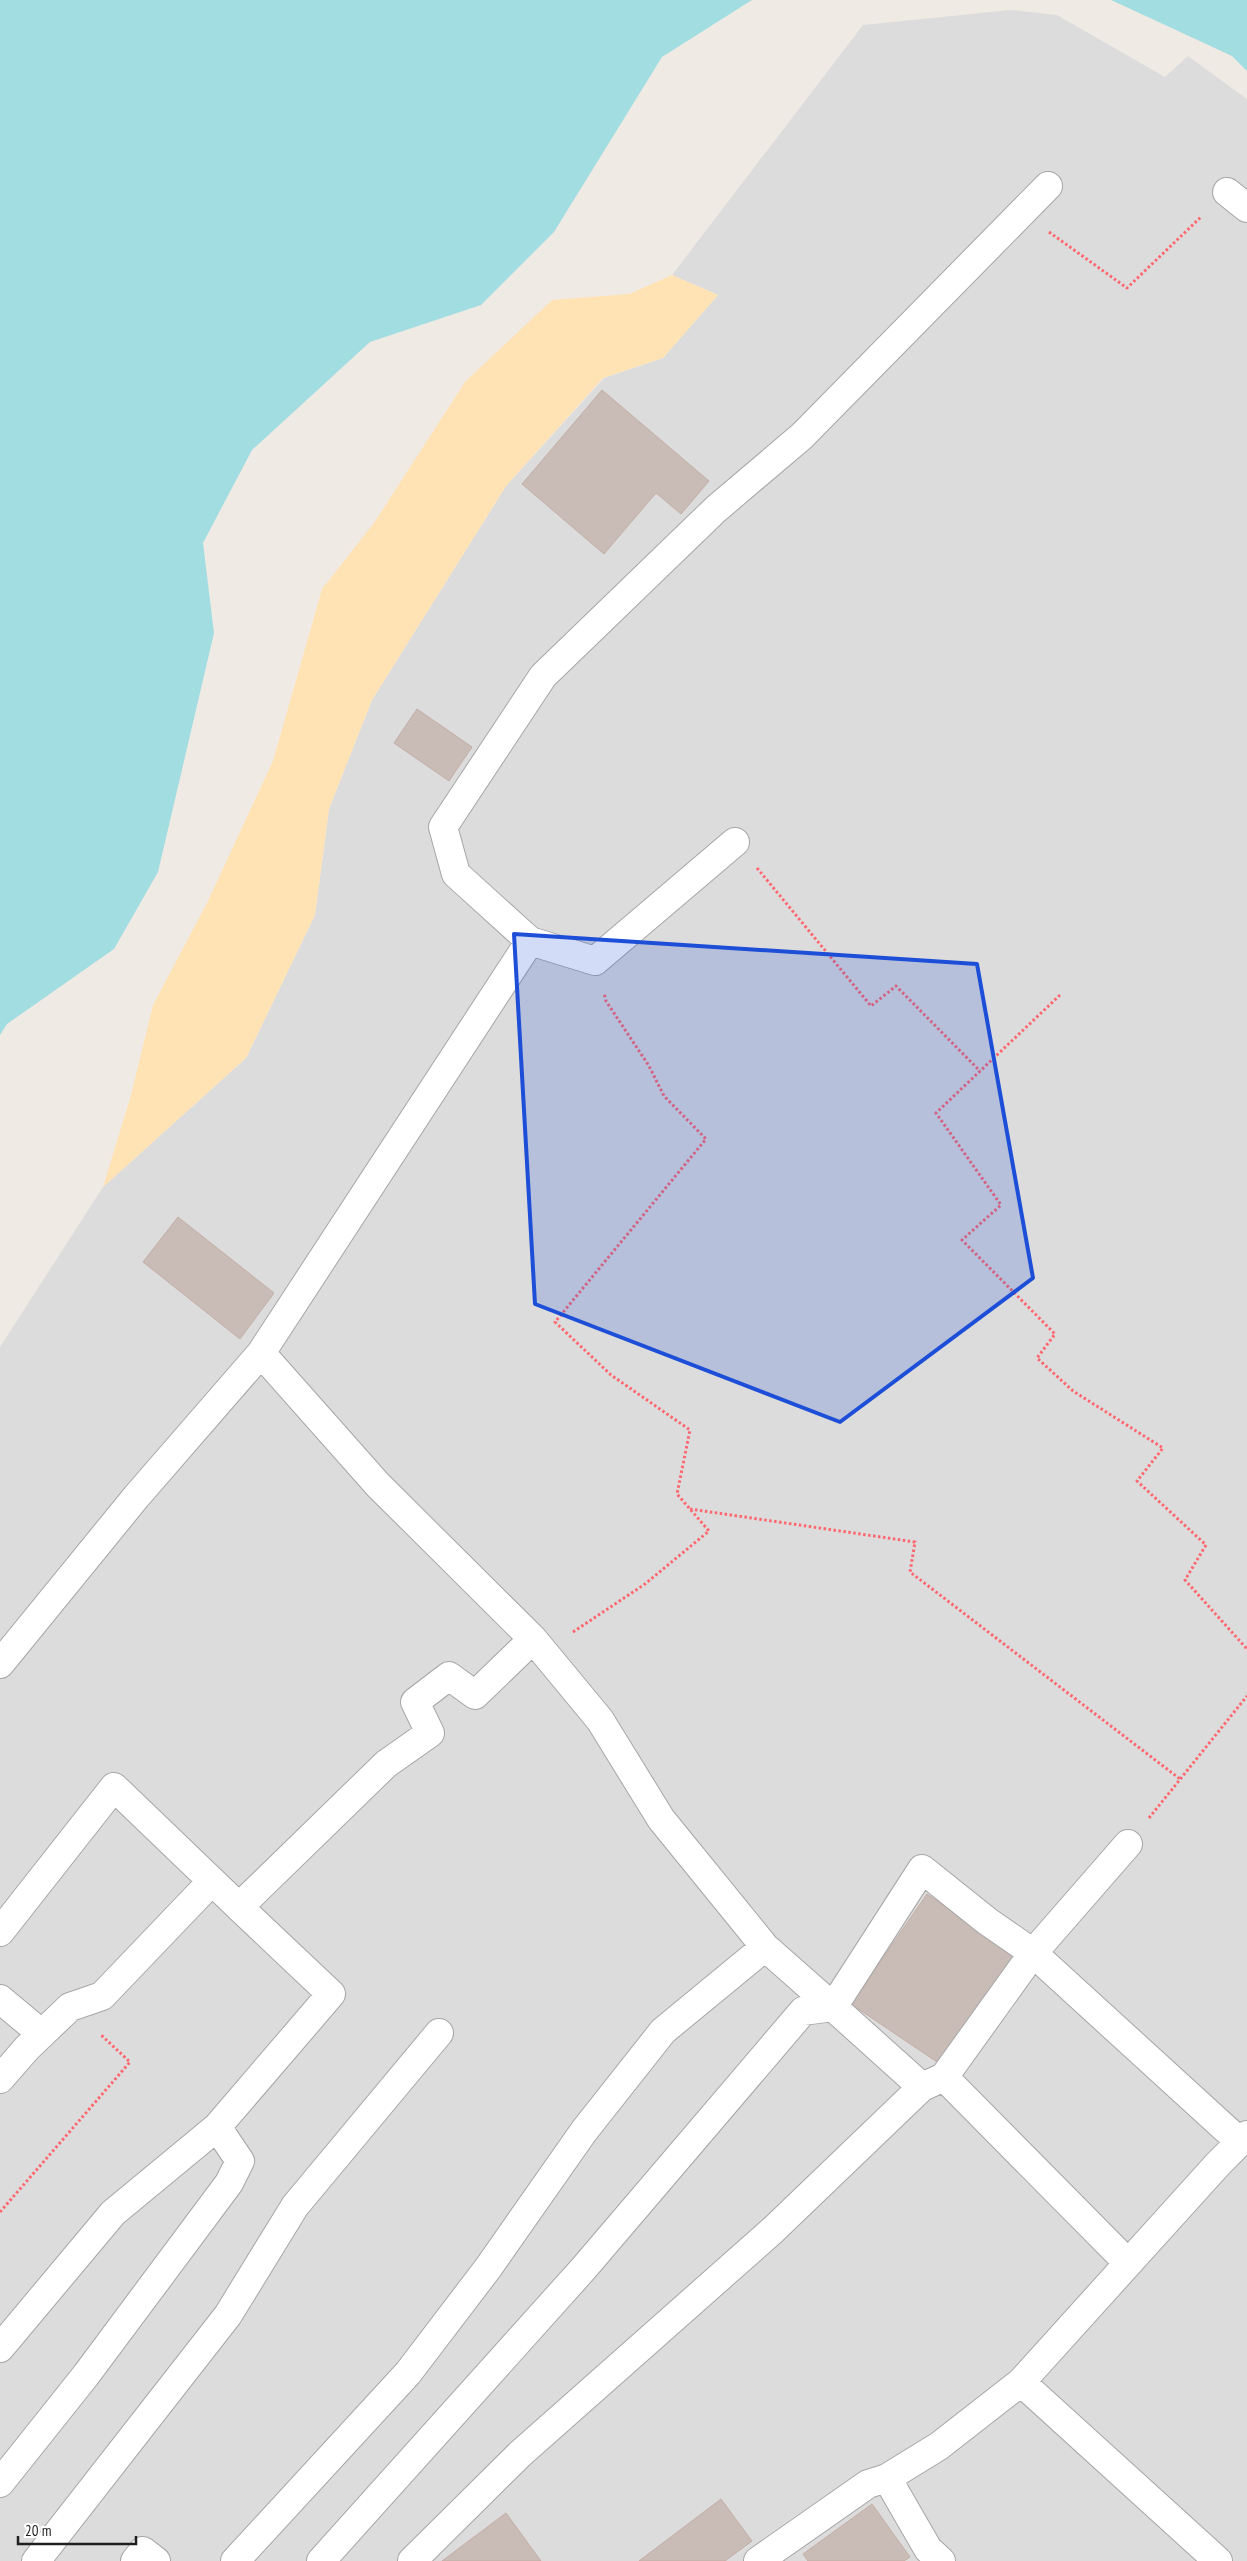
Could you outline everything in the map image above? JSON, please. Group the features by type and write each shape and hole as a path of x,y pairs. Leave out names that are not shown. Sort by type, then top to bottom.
{"street":[{"path":"736,842 595,961 530,942 456,874 443,827 543,676 716,509 802,436 1048,186"},
{"path":"0,1664 136,1497 261,1353 530,942"},
{"path":"261,1353 378,1485 539,1646 600,1720 661,1819 765,1946 832,2007 933,2082 1128,2263"},
{"path":"239,1907 386,1764 430,1733 415,1702 449,1676 475,1695 539,1646"},
{"path":"0,1932 114,1787 331,1994 217,2127 114,2213 0,2348"},
{"path":"412,2561 520,2454 773,2230 933,2082 1033,1953 1128,1844"},
{"path":"321,2561 584,2268 803,2011 832,2007 922,1869 987,1921 1033,1953 1244,2138 1218,2164 1021,2382 939,2446 887,2478 868,2484 773,2556"},
{"path":"0,2080 42,2034 70,2007 102,1996 212,1881"},
{"path":"235,2561 408,2373 488,2268 584,2131 662,2031 765,1946"},
{"path":"0,1999 42,2034"},
{"path":"36,2561 228,2315 295,2206 439,2033"},
{"path":"0,2483 86,2375 229,2183 240,2161 217,2127"},
{"path":"1021,2382 1218,2561"},
{"path":"887,2478 928,2549 941,2561"},
{"path":"135,2561 143,2551 156,2561"}],"path":[{"path":"1022,213 1127,288 1237,200"},
{"path":"736,842 871,1006 896,986 980,1072"},
{"path":"539,1646 588,1620 645,1584 709,1531 677,1494 690,1430 611,1375 555,1322 706,1139 664,1096 649,1066 606,1001 595,961"},
{"path":"1060,996 936,1113 1001,1205 962,1240 1054,1334 1037,1358 1073,1391 1163,1448 1137,1481 1206,1545 1186,1580 1247,1649"},
{"path":"690,1509 915,1542 910,1572 1180,1779"},
{"path":"1128,1844 1247,1696"},
{"path":"0,2212 130,2062 70,2007"}],"highlighted area":[{"path":"514,934 977,964 1033,1278 840,1422 535,1304"}],"shaded area":[{"path":"1011,10 1057,15 1165,77 1188,56 1247,99 1247,2561 0,2561 0,1347 103,1187 246,1058 315,915 329,809 372,700 506,486 604,378 663,358 718,295 672,275 863,25"}],"sand":[{"path":"672,275 718,295 663,358 603,378 506,486 372,700 329,809 315,915 246,1058 103,1187 131,1095 153,1005 207,903 273,761 322,589 374,523 465,382 552,300 629,294"}],"water":[{"path":"0,0 752,0 662,57 554,232 481,305 370,342 252,450 203,543 214,633 158,872 114,949 7,1024 0,1035"},
{"path":"1111,0 1247,0 1247,71 1232,56"}],"building":[{"path":"602,390 709,481 681,514 656,493 604,554 522,484"},
{"path":"417,709 472,747 449,781 394,743"},
{"path":"178,1217 274,1293 240,1339 143,1262"},
{"path":"927,1894 1015,1954 940,2064 851,2004"},
{"path":"721,2499 752,2541 725,2561 639,2561"},
{"path":"872,2504 910,2557 904,2561 808,2561 803,2554"},
{"path":"506,2513 541,2561 442,2561"}]}
